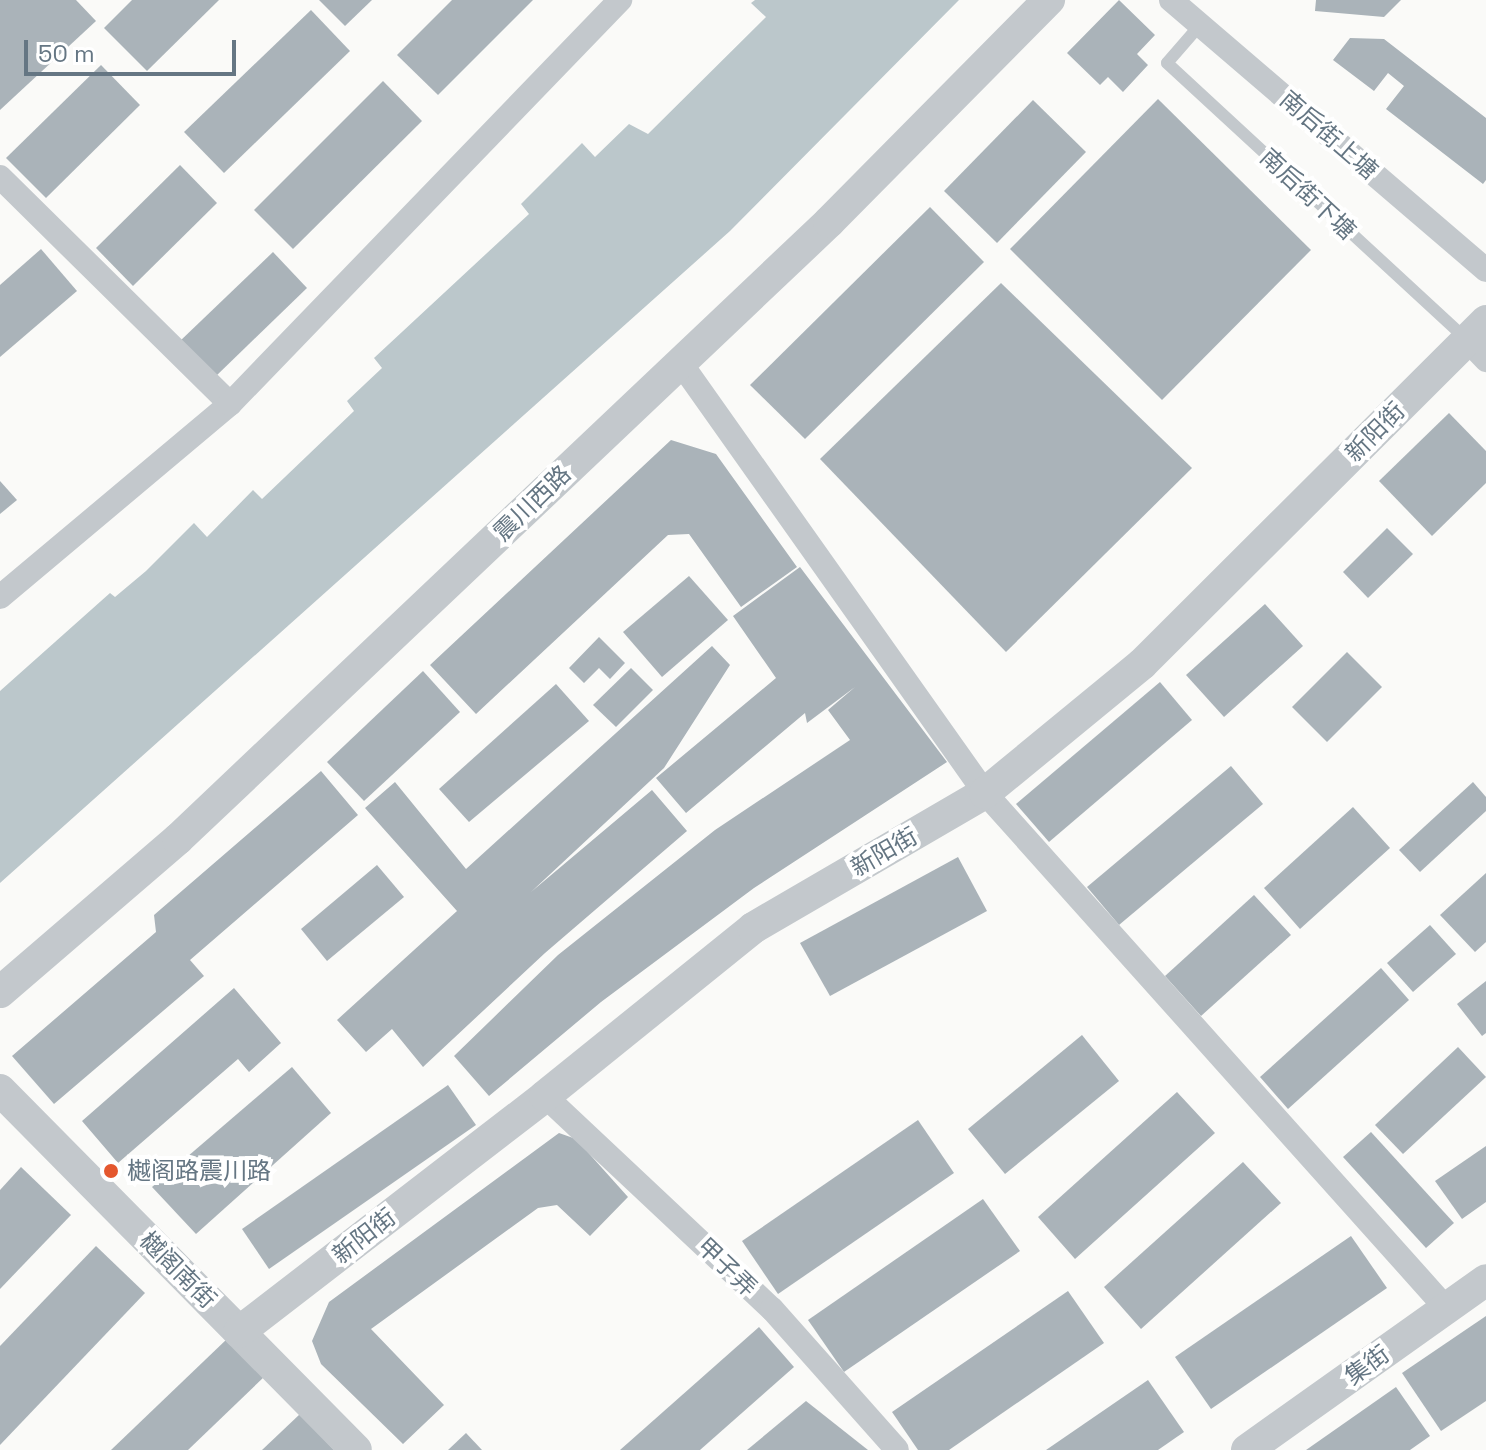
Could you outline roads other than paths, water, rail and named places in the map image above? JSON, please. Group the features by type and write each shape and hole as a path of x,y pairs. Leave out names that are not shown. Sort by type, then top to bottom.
{"street":[{"name":"震川西路","path":"0,992 178,839 829,222 1049,0"},
{"name":"南后街上塘","path":"1171,0 1486,270"},
{"path":"0,597 230,404 616,1"},
{"path":"0,177 230,404"},
{"name":"新阳街","path":"239,1332 545,1096 753,928 985,793 1142,664 1480,340"},
{"path":"680,362 985,793 1446,1308"},
{"name":"樾阁南街","path":"0,1090 356,1450"},
{"name":"甲子弄","path":"545,1096 772,1309 897,1450"},
{"name":"集街","path":"1247,1450 1486,1280"}],"lane":[{"name":"南后街下塘","path":"1200,25 1167,63 1480,340"}],"place":[{"name":"樾阁路震川路","path":"111,1171"}]}
